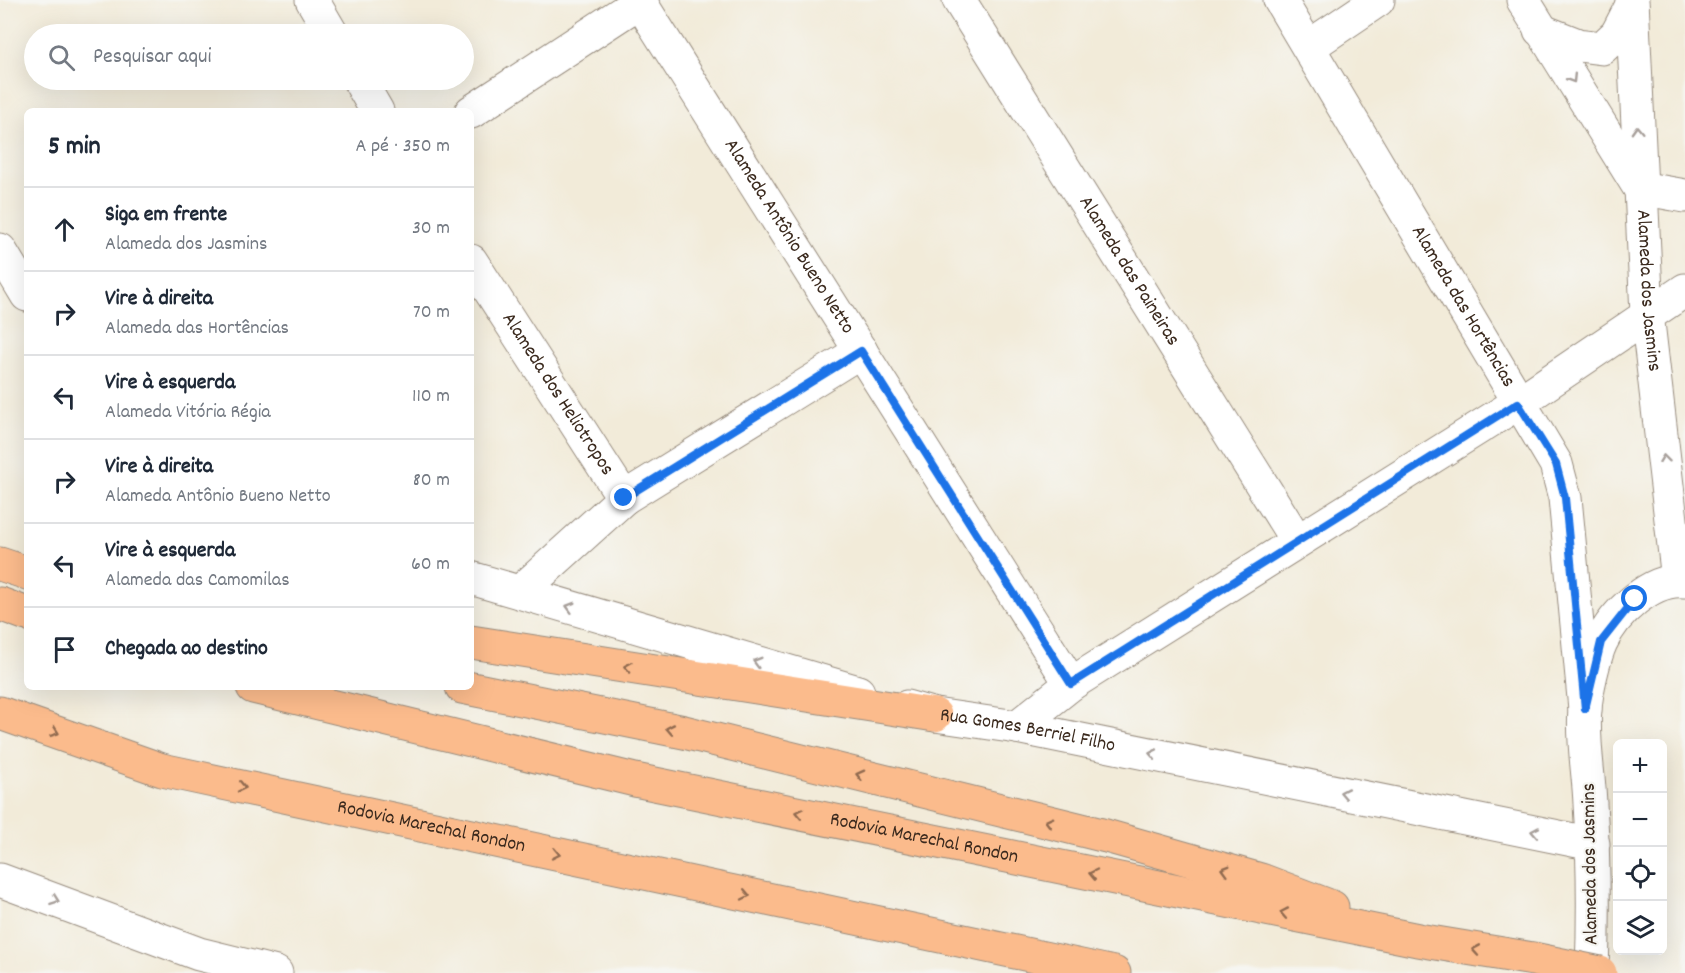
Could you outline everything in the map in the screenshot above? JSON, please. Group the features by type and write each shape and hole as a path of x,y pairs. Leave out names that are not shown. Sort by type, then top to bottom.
{"highway":[{"path":"0,549 24,554"},
{"path":"0,564 24,572"},
{"path":"0,604 24,613"},
{"path":"474,642 935,715"},
{"path":"474,689 684,732 1106,836 1261,880 1418,940"},
{"name":"Rodovia Marechal Rondon","path":"265,690 635,780 1418,940 1533,959 1600,973"},
{"name":"Rodovia Marechal Rondon","path":"0,713 162,771 1114,973"}],"street":[{"path":"312,0 326,24"},
{"name":"Alameda das Paineiras","path":"959,0 1297,541"},
{"name":"Alameda das Hortências","path":"1280,0 1310,46 1518,403 1556,464 1565,498 1585,709"},
{"path":"1310,46 1378,0"},
{"path":"1523,0 1640,188 1685,196"},
{"path":"474,110 641,1"},
{"name":"Alameda Antônio Bueno Netto","path":"641,1 1071,684"},
{"path":"1540,30 1578,45 1602,48 1617,34 1632,3"},
{"name":"Alameda dos Jasmins","path":"1592,973 1593,844 1585,709 1601,642 1618,617 1635,599 1681,580 1647,314 1632,3"},
{"path":"364,90 375,108"},
{"path":"0,250 24,290"},
{"name":"Alameda dos Heliotropos","path":"474,266 624,498"},
{"path":"1017,727 1071,684 1518,403 1685,290"},
{"path":"520,592 624,498 861,351"},
{"name":"Rua Gomes Berriel Filho","path":"474,579 935,715 1017,727 1593,844"},
{"path":"0,880 190,962 266,972"}],"route":[{"path":"624,498 861,351 1071,684 1518,403 1556,464 1565,498 1585,709 1601,642 1618,617 1635,599"}]}
